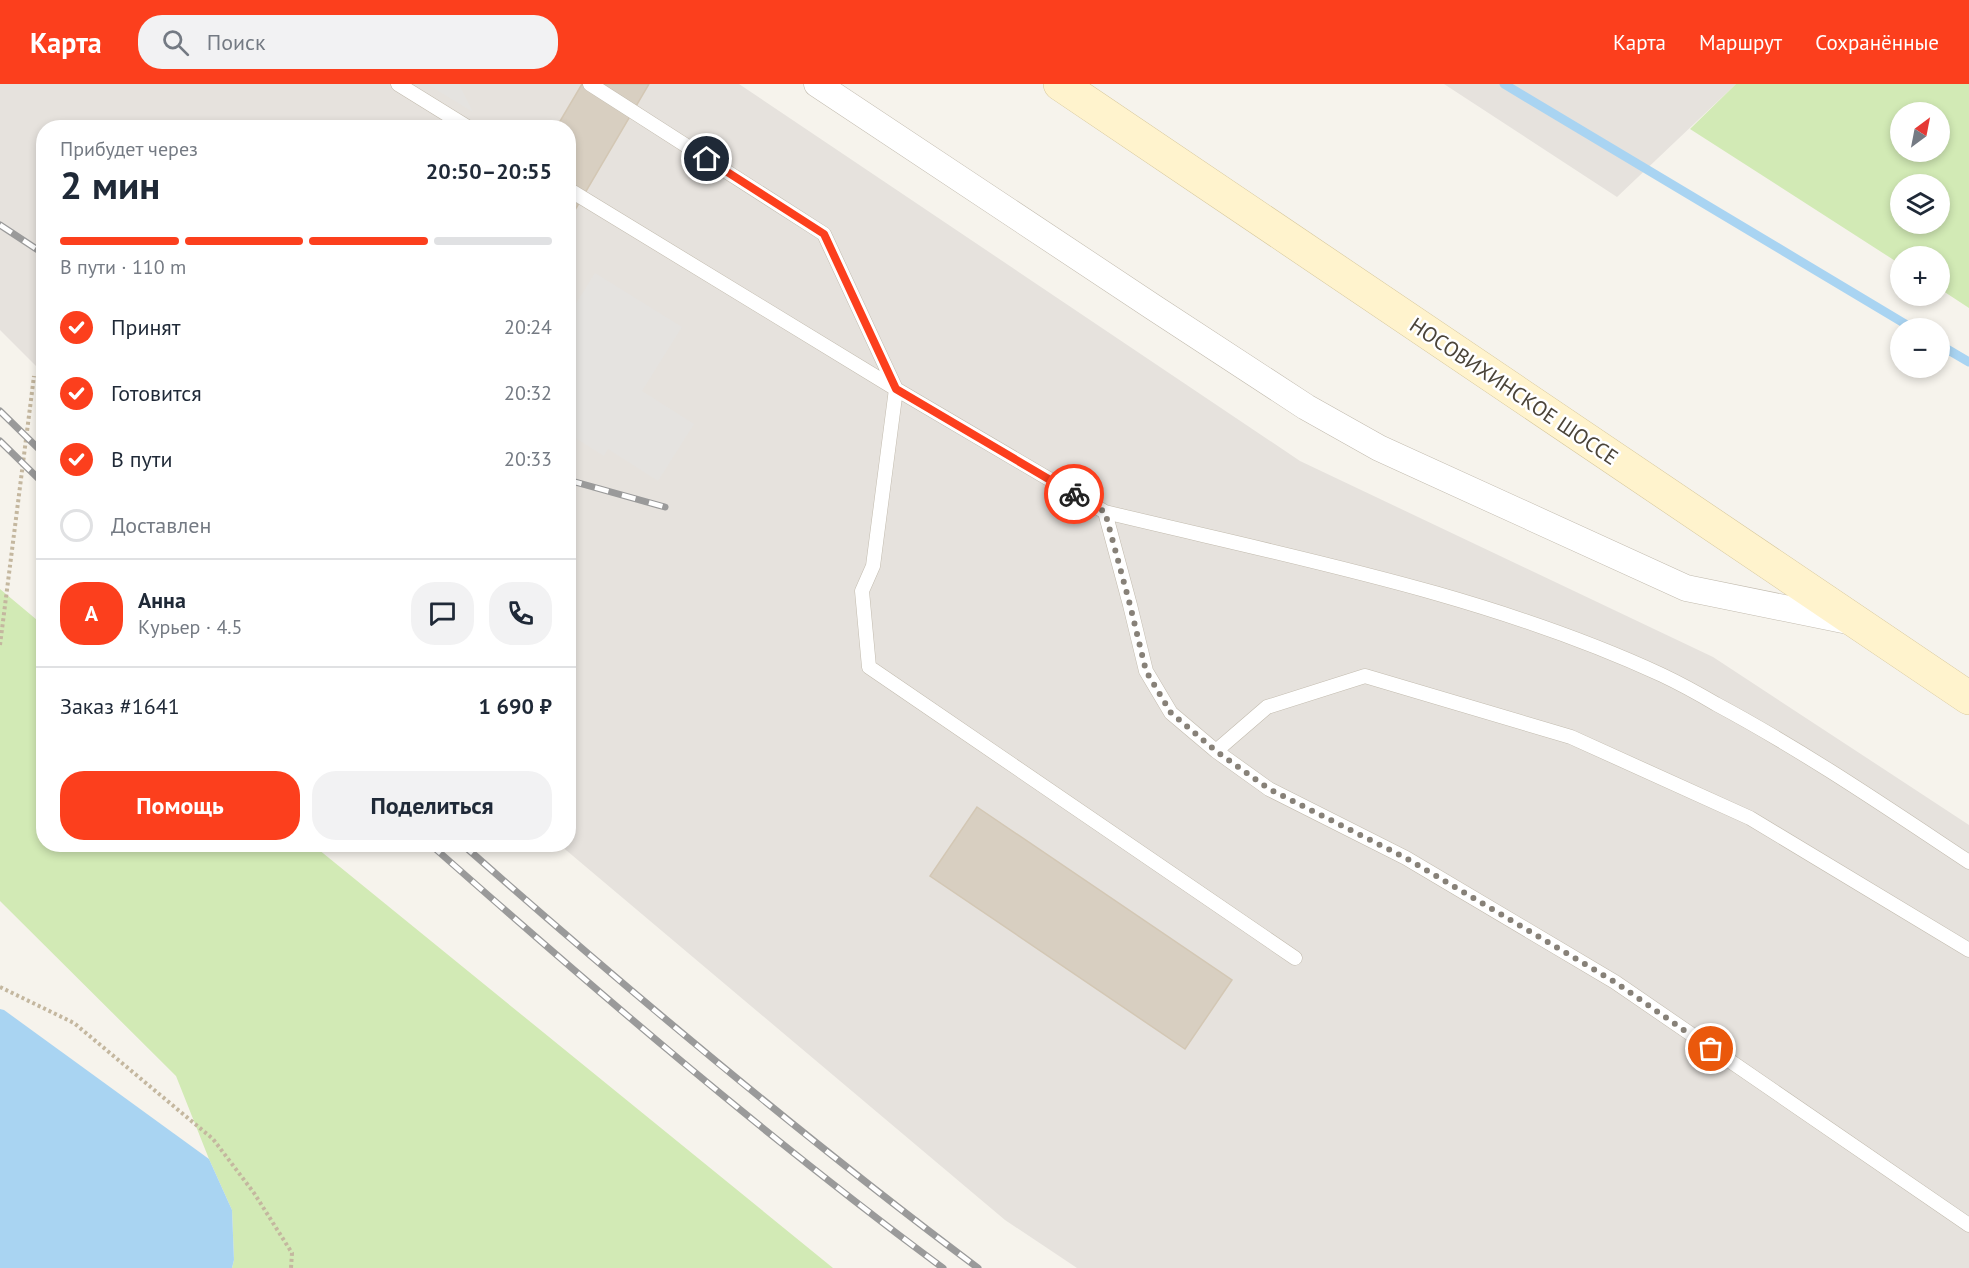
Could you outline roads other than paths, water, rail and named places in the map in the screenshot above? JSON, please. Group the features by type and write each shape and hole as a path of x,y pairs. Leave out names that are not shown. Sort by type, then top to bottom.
{"main road":[{"name":"НОСОВИХИНСКОЕ ШОССЕ","path":"1060,84 1969,698"}],"street":[{"path":"817,84 1297,401 1379,448 1686,588 1856,623"}],"lane":[{"path":"398,84 456,120"},
{"path":"590,84 824,234 896,389 873,566 862,591 869,667 1295,958"},
{"path":"576,194 896,389 1105,512 1396,582 1555,630 1663,675 1758,726 1969,862"},
{"path":"1105,512 1146,671 1171,713 1216,751 1269,789 1406,858 1615,982 1969,1225"},
{"path":"1216,751 1267,707 1365,676 1571,737 1603,751 1750,818 1969,950"}],"water":[{"path":"0,1009 209,1159 232,1210 234,1260 232,1268 0,1268"}],"waterway":[{"path":"1504,84 1895,318"},
{"path":"1950,351 1969,362"}],"railway":[{"path":"0,225 36,249"},
{"path":"0,411 36,446"},
{"path":"0,441 36,476"},
{"path":"576,482 665,507"},
{"path":"439,852 555,954 746,1115 943,1268"},
{"path":"471,852 716,1061 978,1268"}]}
